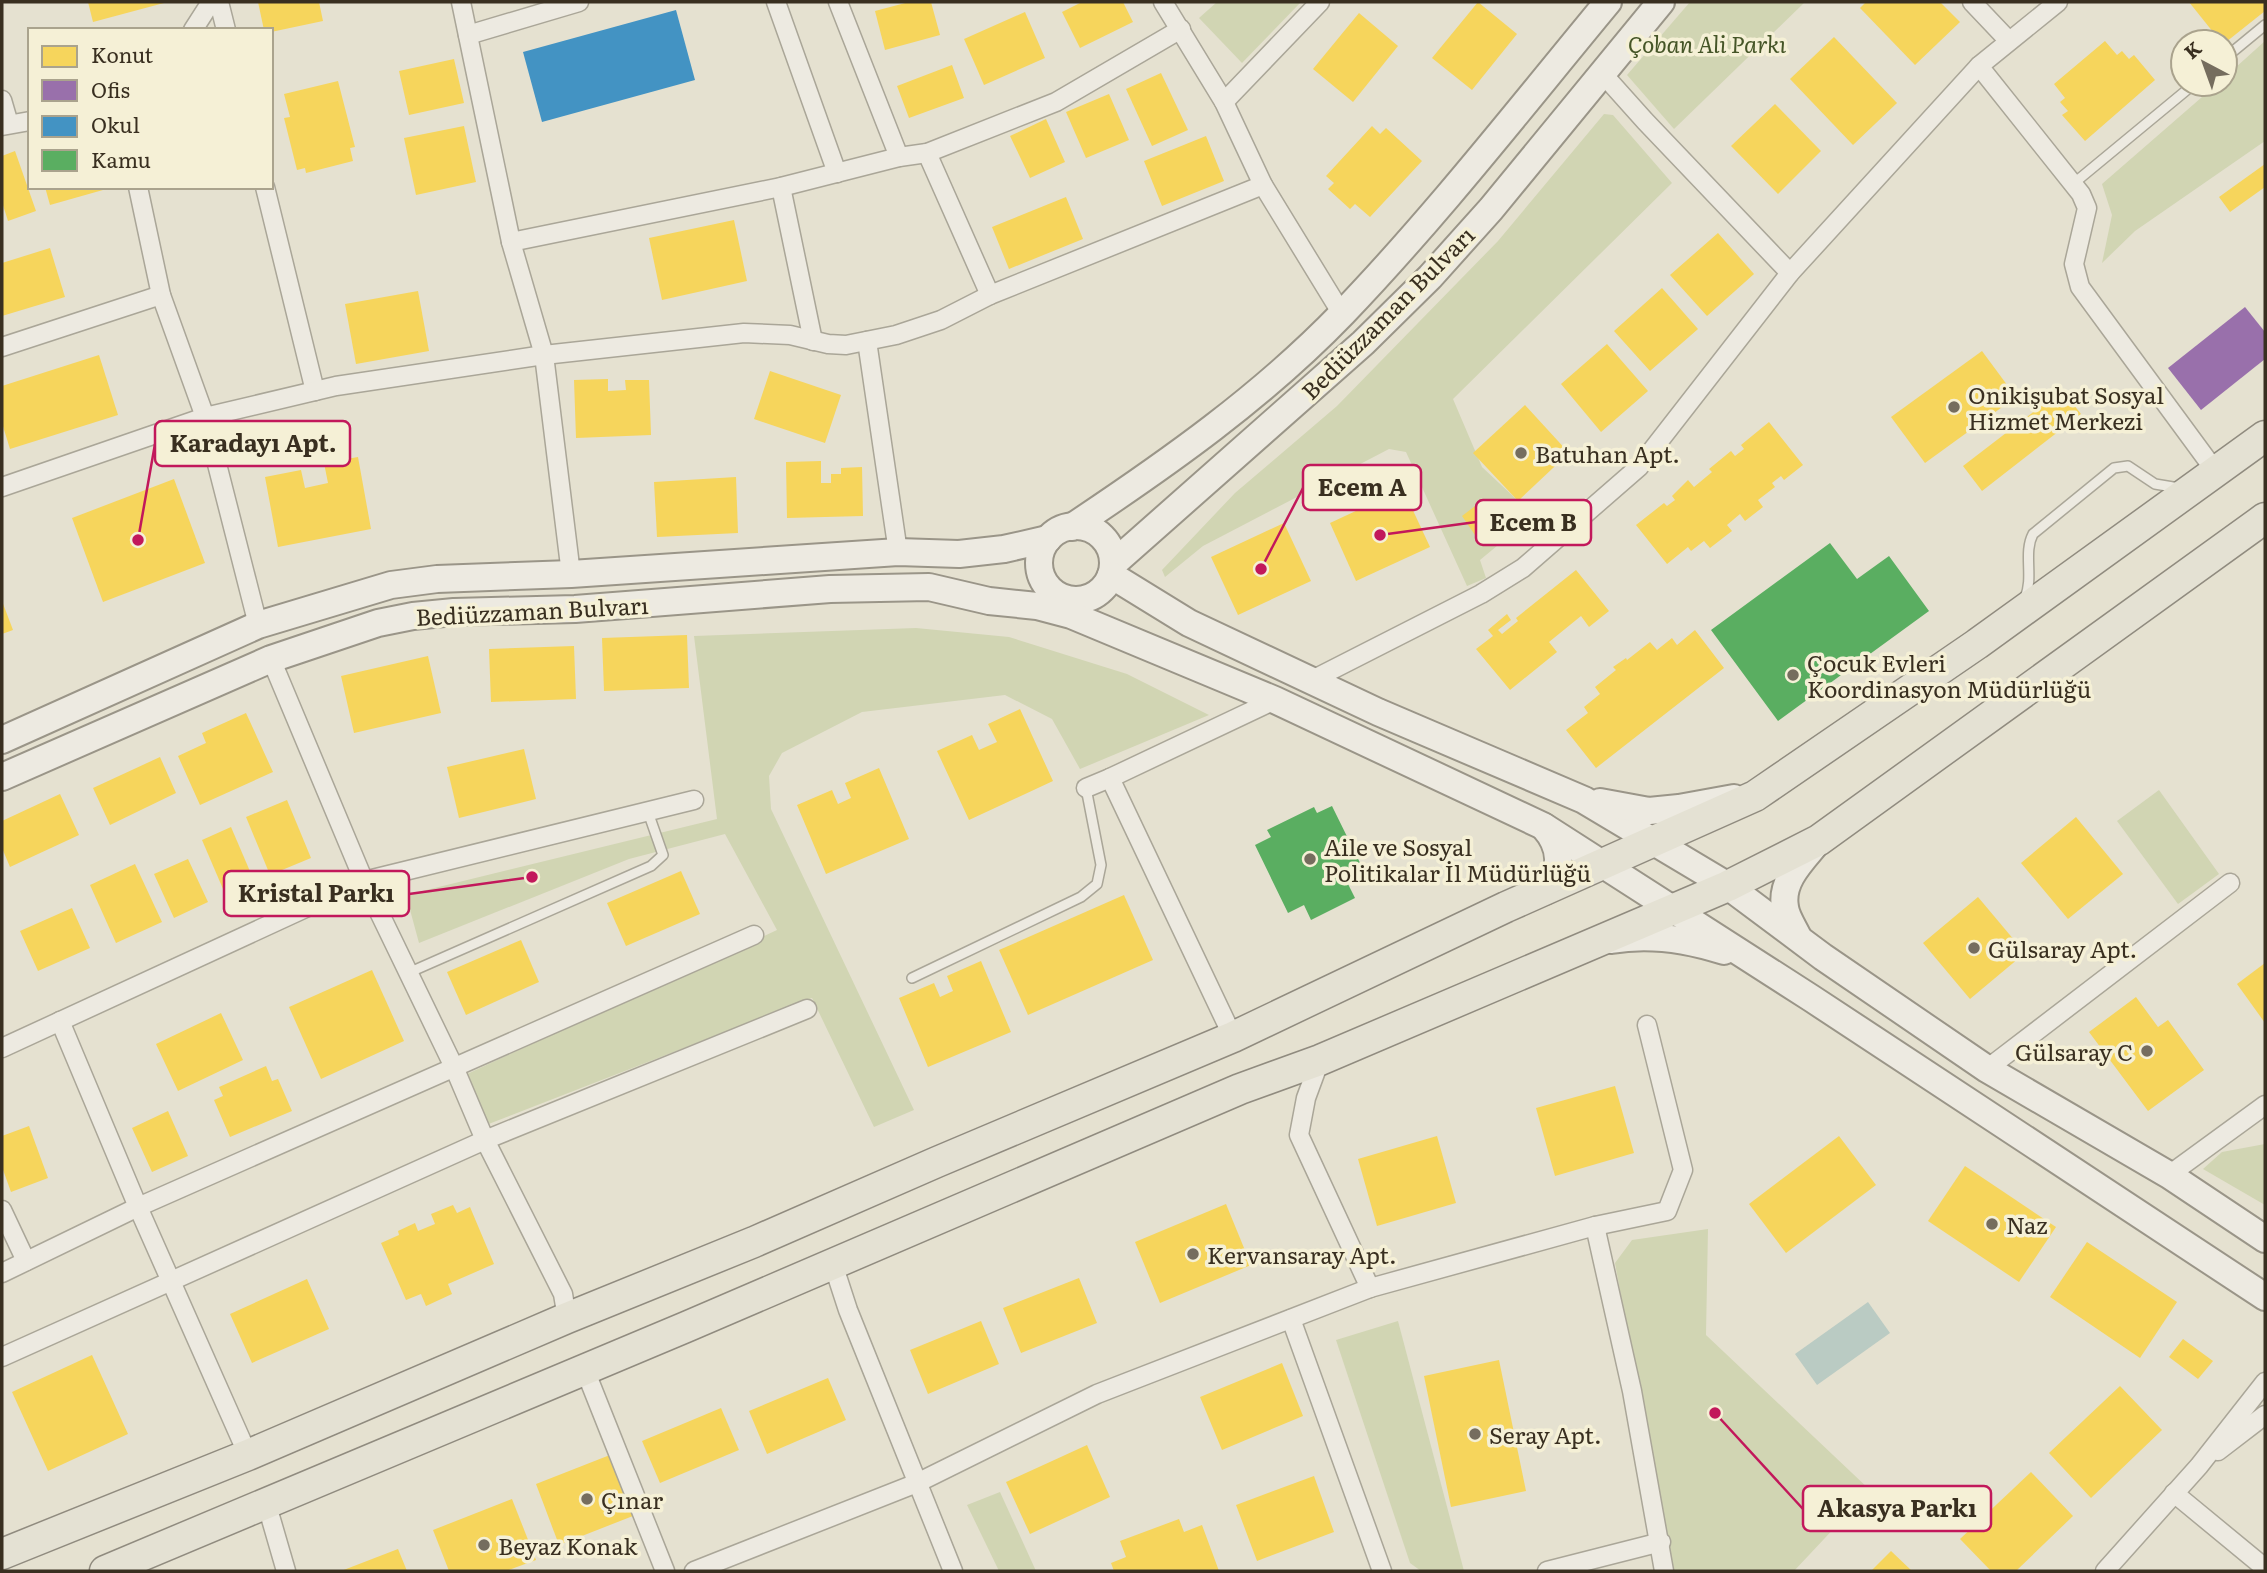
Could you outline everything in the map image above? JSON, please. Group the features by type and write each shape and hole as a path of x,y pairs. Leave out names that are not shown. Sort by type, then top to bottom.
{"main road":[{"path":"2,1554 248,1455 1233,1037 1755,796 2013,618 2265,436"},
{"path":"105,1571 585,1370 1240,1089 1320,1060 1728,886 1819,841 2265,518"}],"street":[{"path":"194,28 211,2"},
{"path":"219,2 226,28"},
{"path":"461,2 511,242 544,355 571,574"},
{"path":"468,35 579,2"},
{"path":"776,2 837,173"},
{"path":"838,2 898,157"},
{"path":"1163,2 1224,103 1263,185 1342,314"},
{"path":"1224,103 1320,2"},
{"name":"Bediüzzaman Bulvarı","path":"1072,527 1184,452 1268,383 1342,314 1424,223 1608,2"},
{"name":"Bediüzzaman Bulvarı","path":"1112,570 1363,343 1430,277 1491,209 1661,2"},
{"path":"1972,2 2009,41"},
{"path":"1312,680 1481,594 1524,568 1639,467 1790,273 1979,66 2058,2"},
{"path":"511,242 782,187 898,157 927,153 1056,102 1181,29"},
{"path":"1979,66 2081,194 2087,208 2074,264 2080,287 2207,478"},
{"path":"1602,73 1790,273"},
{"path":"2,100 5,125 28,121"},
{"path":"927,153 990,295"},
{"path":"2,487 205,417 315,391 544,355 744,332 790,335 837,345 896,335 941,320 990,295 1263,185"},
{"path":"782,187 813,341"},
{"path":"138,189 161,295 205,417 258,625"},
{"path":"265,189 315,391"},
{"path":"2,347 161,295"},
{"path":"867,341 898,552"},
{"path":"1037,606 1090,598 1099,592 1112,570 1109,547 1097,533 1081,527 1055,533 1042,548 1040,570 1049,590 1069,600"},
{"name":"Bediüzzaman Bulvarı","path":"2,740 258,625 406,583 898,552 959,554 1004,549 1048,539"},
{"path":"1112,570 1189,623 1378,712 1584,800 1728,886 1799,939 1987,1069 2169,1175 2265,1239"},
{"name":"Bediüzzaman Bulvarı","path":"2,777 271,659 378,623 454,612 575,609 830,589 929,587 989,601 1037,606 1088,622 1275,700 1543,826 1749,960"},
{"path":"271,659 364,881 454,1067 485,1140 563,1294 567,1318"},
{"path":"1086,788 1275,700"},
{"path":"1110,778 1233,1037"},
{"path":"1584,800 1649,811 1662,810 1732,798 1773,783"},
{"path":"2,1048 364,881 694,800"},
{"path":"1543,826 1552,837 1559,860 1552,882 1545,891"},
{"path":"1799,939 1785,908 1785,890 1792,874 1819,841"},
{"path":"1987,1069 2230,883"},
{"path":"2,1273 138,1206 754,935"},
{"path":"1583,948 1632,936 1670,937 1749,960 2265,1297"},
{"path":"2,1357 485,1140 807,1009"},
{"path":"60,1021 248,1455"},
{"path":"694,1571 916,1483 1097,1394 1370,1288 1595,1226 1667,1211 1683,1170 1647,1025"},
{"path":"1320,1060 1306,1098 1298,1135 1370,1288"},
{"path":"2169,1175 2265,1105"},
{"path":"2,1210 26,1261"},
{"path":"1595,1226 1632,1391 1661,1542 1664,1571"},
{"path":"833,1264 848,1310 953,1571"},
{"path":"1291,1319 1378,1570"},
{"path":"585,1370 665,1571"},
{"path":"2105,1571 2199,1466 2265,1382"},
{"path":"2199,1466 2265,1415"},
{"path":"2174,1493 2265,1568"},
{"path":"266,1502 286,1571"},
{"path":"1548,1571 1661,1542"}],"lane":[{"path":"2239,46 2265,25"},
{"path":"2073,184 2177,98"},
{"path":"2013,618 2029,590 2029,544 2033,534 2114,468 2128,466 2149,481 2178,488 2207,478"},
{"path":"912,978 1081,897 1097,884 1101,865 1086,788"},
{"path":"408,973 651,866 663,855 648,811"}],"green space":[{"path":"1217,2 1301,2 1242,63 1199,18"},
{"name":"Çoban Ali Parkı","path":"1690,2 1805,2 1674,129 1627,75"},
{"path":"2265,41 2265,141 2135,231 2102,263 2112,215 2102,184 2201,98 2239,98 2239,64"},
{"path":"1604,114 1613,115 1672,183 1453,399 1482,467 1546,527 1536,535 1521,526 1480,560 1486,578 1467,586 1406,452 1389,449 1203,546 1165,577 1162,570 1235,493 1337,406 1498,241"},
{"path":"916,628 1009,637 1127,674 1209,715 1080,769 1052,719 1005,695 862,712 782,753 769,776 771,809 914,1110 874,1127 812,998 486,1125 465,1075 777,930 725,834 629,859 419,943 406,895 717,819 694,636"},
{"path":"2159,790 2219,874 2178,904 2117,821"},
{"path":"2265,1144 2265,1205 2203,1169 2222,1152"},
{"path":"1708,1229 1706,1335 1870,1490 1794,1571 1671,1571 1615,1263 1632,1240"},
{"path":"1398,1321 1464,1571 1421,1571 1410,1563 1336,1340"},
{"path":"1000,1492 1036,1571 999,1571 967,1505"}],"shaded area":[{"path":"1868,1302 1890,1333 1817,1385 1795,1354"}],"building: Konut":[{"path":"88,2 164,2 164,3 93,22"},
{"path":"258,2 319,2 323,21 273,32 273,28 264,28"},
{"path":"909,2 931,2 940,35 885,50 875,11"},
{"path":"1082,2 1123,2 1133,22 1080,48 1062,12"},
{"path":"1478,2 1517,34 1472,90 1432,58"},
{"path":"1866,2 1940,2 1960,22 1915,65 1860,8"},
{"path":"2189,2 2265,2 2265,11 2239,32 2239,28 2210,28"},
{"path":"1025,12 1045,58 984,85 964,39"},
{"path":"1359,13 1398,46 1353,102 1313,69"},
{"path":"1834,37 1897,103 1853,145 1790,79"},
{"path":"2105,41 2117,55 2122,51 2129,59 2134,55 2155,80 2085,141 2062,115 2068,111 2060,102 2065,98 2054,84"},
{"path":"454,59 464,103 409,115 399,71"},
{"path":"952,65 964,98 909,118 897,86"},
{"path":"1161,73 1188,130 1152,146 1126,89"},
{"path":"338,81 355,147 350,148 353,161 306,173 305,168 297,170 284,118 290,117 284,94"},
{"path":"1109,94 1129,140 1086,158 1066,112"},
{"path":"1775,104 1821,151 1778,194 1731,146"},
{"path":"1046,119 1065,162 1030,178 1010,136"},
{"path":"464,126 476,182 416,195 404,138"},
{"path":"1372,126 1380,134 1386,128 1422,161 1370,217 1355,204 1350,209 1328,189 1334,183 1326,176"},
{"path":"1206,136 1224,181 1162,206 1144,161"},
{"path":"15,151 36,211 8,221 2,202 2,156"},
{"path":"2265,164 2265,187 2230,212 2219,197"},
{"path":"46,189 106,189 50,205"},
{"path":"1066,197 1083,239 1009,269 992,227"},
{"path":"734,220 747,281 662,300 649,238"},
{"path":"1718,233 1754,274 1707,316 1670,275"},
{"path":"50,248 65,297 2,316 2,263"},
{"path":"1662,288 1698,329 1650,371 1614,331"},
{"path":"418,291 429,351 356,364 345,304"},
{"path":"1607,344 1648,391 1601,432 1561,384"},
{"name":"Onikişubat Sosyal Hizmet Merkezi","path":"1982,351 2016,397 1925,463 1891,417"},
{"path":"99,355 118,415 10,449 2,423 2,386"},
{"path":"770,371 841,395 825,443 754,419"},
{"path":"608,379 608,391 626,390 625,380 649,380 651,435 576,438 574,380"},
{"path":"2062,390 2081,414 1982,491 1963,466"},
{"name":"Batuhan Apt.","path":"1525,405 1569,453 1518,501 1473,453"},
{"path":"1769,422 1803,465 1784,480 1781,476 1772,483 1775,487 1758,500 1763,507 1745,521 1740,514 1727,525 1732,531 1710,548 1704,541 1691,551 1688,547 1667,564 1636,525 1664,503 1667,506 1675,500 1672,496 1688,480 1694,487 1712,472 1709,469 1731,451 1735,456 1744,449 1741,445"},
{"path":"358,457 371,529 278,547 265,477 301,470 305,488 328,483 324,463"},
{"path":"821,461 821,483 831,483 831,474 841,474 841,468 862,467 863,516 787,518 786,462"},
{"path":"736,477 738,533 657,537 654,482"},
{"path":"174,479 205,563 103,602 72,518"},
{"path":"1403,489 1430,547 1356,581 1330,523"},
{"path":"1483,500 1499,522 1477,538 1462,516"},
{"path":"1284,523 1311,581 1238,615 1211,557"},
{"path":"1576,570 1609,611 1589,627 1581,616 1549,642 1557,652 1510,690 1476,649 1493,636 1488,630 1507,614 1511,620 1498,630 1502,634 1518,621 1516,618"},
{"path":"2,601 13,630 2,634"},
{"path":"1695,630 1724,668 1596,768 1566,730 1588,713 1584,707 1600,694 1595,687 1616,670 1613,667 1650,642 1657,650 1672,638 1677,645"},
{"path":"687,635 689,688 604,691 602,638"},
{"path":"574,646 576,699 491,702 489,649"},
{"path":"428,656 441,713 354,733 341,676"},
{"path":"1020,709 1053,781 969,820 937,751 972,735 979,750 997,742 988,724"},
{"path":"246,713 273,772 200,805 178,756 206,743 202,733"},
{"path":"524,749 536,799 459,818 447,767"},
{"path":"160,757 176,793 110,825 93,788"},
{"path":"879,768 909,839 826,874 797,805 832,790 838,804 851,798 845,783"},
{"path":"60,794 79,835 10,867 2,848 2,821"},
{"path":"287,800 311,858 270,875 246,817"},
{"name":"Gülsaray Apt.","path":"2076,817 2123,874 2068,919 2021,863"},
{"path":"231,827 255,883 226,896 202,840"},
{"path":"188,859 208,902 174,918 154,874"},
{"path":"135,864 162,922 116,943 90,885"},
{"path":"681,871 700,914 626,946 607,903"},
{"path":"1124,895 1153,960 1028,1015 999,950"},
{"name":"Gülsaray Apt.","path":"1978,897 2025,953 1970,999 1923,943"},
{"path":"72,908 90,948 38,971 20,931"},
{"path":"521,940 539,982 466,1015 447,972"},
{"path":"981,961 1011,1032 928,1067 899,998 934,983 940,997 953,991 947,976"},
{"path":"2265,963 2265,1023 2237,984"},
{"path":"372,970 404,1041 321,1079 289,1007"},
{"name":"Gülsaray C","path":"2136,997 2158,1027 2168,1020 2204,1070 2148,1111 2089,1032"},
{"path":"221,1013 243,1060 178,1091 156,1044"},
{"path":"266,1066 272,1081 278,1079 292,1111 230,1137 214,1100 223,1096 219,1087"},
{"path":"1615,1086 1634,1153 1555,1176 1536,1108"},
{"path":"168,1111 188,1156 152,1172 132,1128"},
{"path":"29,1126 48,1178 11,1192 2,1167 2,1136"},
{"path":"1437,1136 1456,1203 1377,1226 1358,1159"},
{"path":"1839,1136 1876,1185 1786,1253 1749,1204"},
{"name":"Naz","path":"1965,1166 2056,1227 2019,1282 1928,1221"},
{"name":"Kervansaray Apt.","path":"1226,1204 1251,1265 1160,1303 1135,1242"},
{"path":"453,1205 457,1213 470,1207 494,1264 448,1284 452,1294 426,1306 421,1294 406,1300 381,1243 399,1235 398,1231 415,1223 418,1231 435,1224 431,1214"},
{"name":"Naz","path":"2087,1242 2177,1302 2140,1358 2050,1297"},
{"path":"1079,1278 1097,1323 1021,1353 1003,1308"},
{"path":"307,1279 329,1329 252,1363 230,1314"},
{"path":"981,1321 999,1364 928,1394 910,1350"},
{"path":"2183,1339 2213,1361 2198,1379 2169,1357"},
{"path":"92,1355 128,1434 48,1471 12,1392"},
{"name":"Seray Apt.","path":"1499,1360 1526,1491 1451,1507 1424,1376"},
{"path":"1282,1363 1303,1416 1222,1450 1200,1397"},
{"path":"828,1378 846,1420 767,1454 749,1411"},
{"path":"2120,1386 2162,1430 2091,1498 2049,1453"},
{"path":"721,1408 739,1450 660,1483 642,1441"},
{"path":"1087,1445 1110,1497 1030,1534 1006,1482"},
{"name":"Çınar","path":"615,1453 638,1514 559,1545 536,1484"},
{"path":"2031,1472 2073,1516 2016,1571 1991,1571 1960,1539"},
{"path":"1314,1476 1334,1532 1257,1561 1236,1505"},
{"name":"Beyaz Konak","path":"512,1499 536,1560 506,1571 449,1571 433,1530"},
{"path":"1179,1519 1184,1532 1202,1525 1219,1571 1114,1571 1111,1563 1126,1557 1120,1541"},
{"path":"398,1549 407,1571 341,1571"},
{"path":"1891,1551 1912,1571 1871,1571"}],"building: Ofis":[{"path":"2245,307 2265,332 2265,359 2201,410 2168,368"}],"building: Okul":[{"path":"676,10 695,80 542,122 523,52"}],"building: Kamu":[{"name":"Çocuk Evleri Koordinasyon Müdürlüğü","path":"1830,543 1857,579 1889,556 1929,611 1778,721 1711,630"},
{"name":"Aile ve Sosyal Politikalar İl Müdürlüğü","path":"1332,806 1365,873 1347,882 1355,898 1311,920 1304,905 1288,913 1255,845 1271,837 1267,830 1314,807 1317,813"}],"place":[{"name":"Onikişubat Sosyal Hizmet Merkezi","path":"1954,407"},
{"name":"Batuhan Apt.","path":"1521,453"},
{"name":"Ecem B","path":"1380,535"},
{"name":"Karadayı Apt.","path":"138,540"},
{"name":"Ecem A","path":"1261,569"},
{"name":"Çocuk Evleri Koordinasyon Müdürlüğü","path":"1793,675"},
{"name":"Aile ve Sosyal Politikalar İl Müdürlüğü","path":"1310,859"},
{"name":"Kristal Parkı","path":"532,877"},
{"name":"Gülsaray Apt.","path":"1974,948"},
{"name":"Gülsaray C","path":"2147,1051"},
{"name":"Naz","path":"1992,1224"},
{"name":"Kervansaray Apt.","path":"1193,1254"},
{"name":"Akasya Parkı","path":"1715,1413"},
{"name":"Seray Apt.","path":"1475,1434"},
{"name":"Çınar","path":"587,1499"},
{"name":"Beyaz Konak","path":"484,1545"}]}
